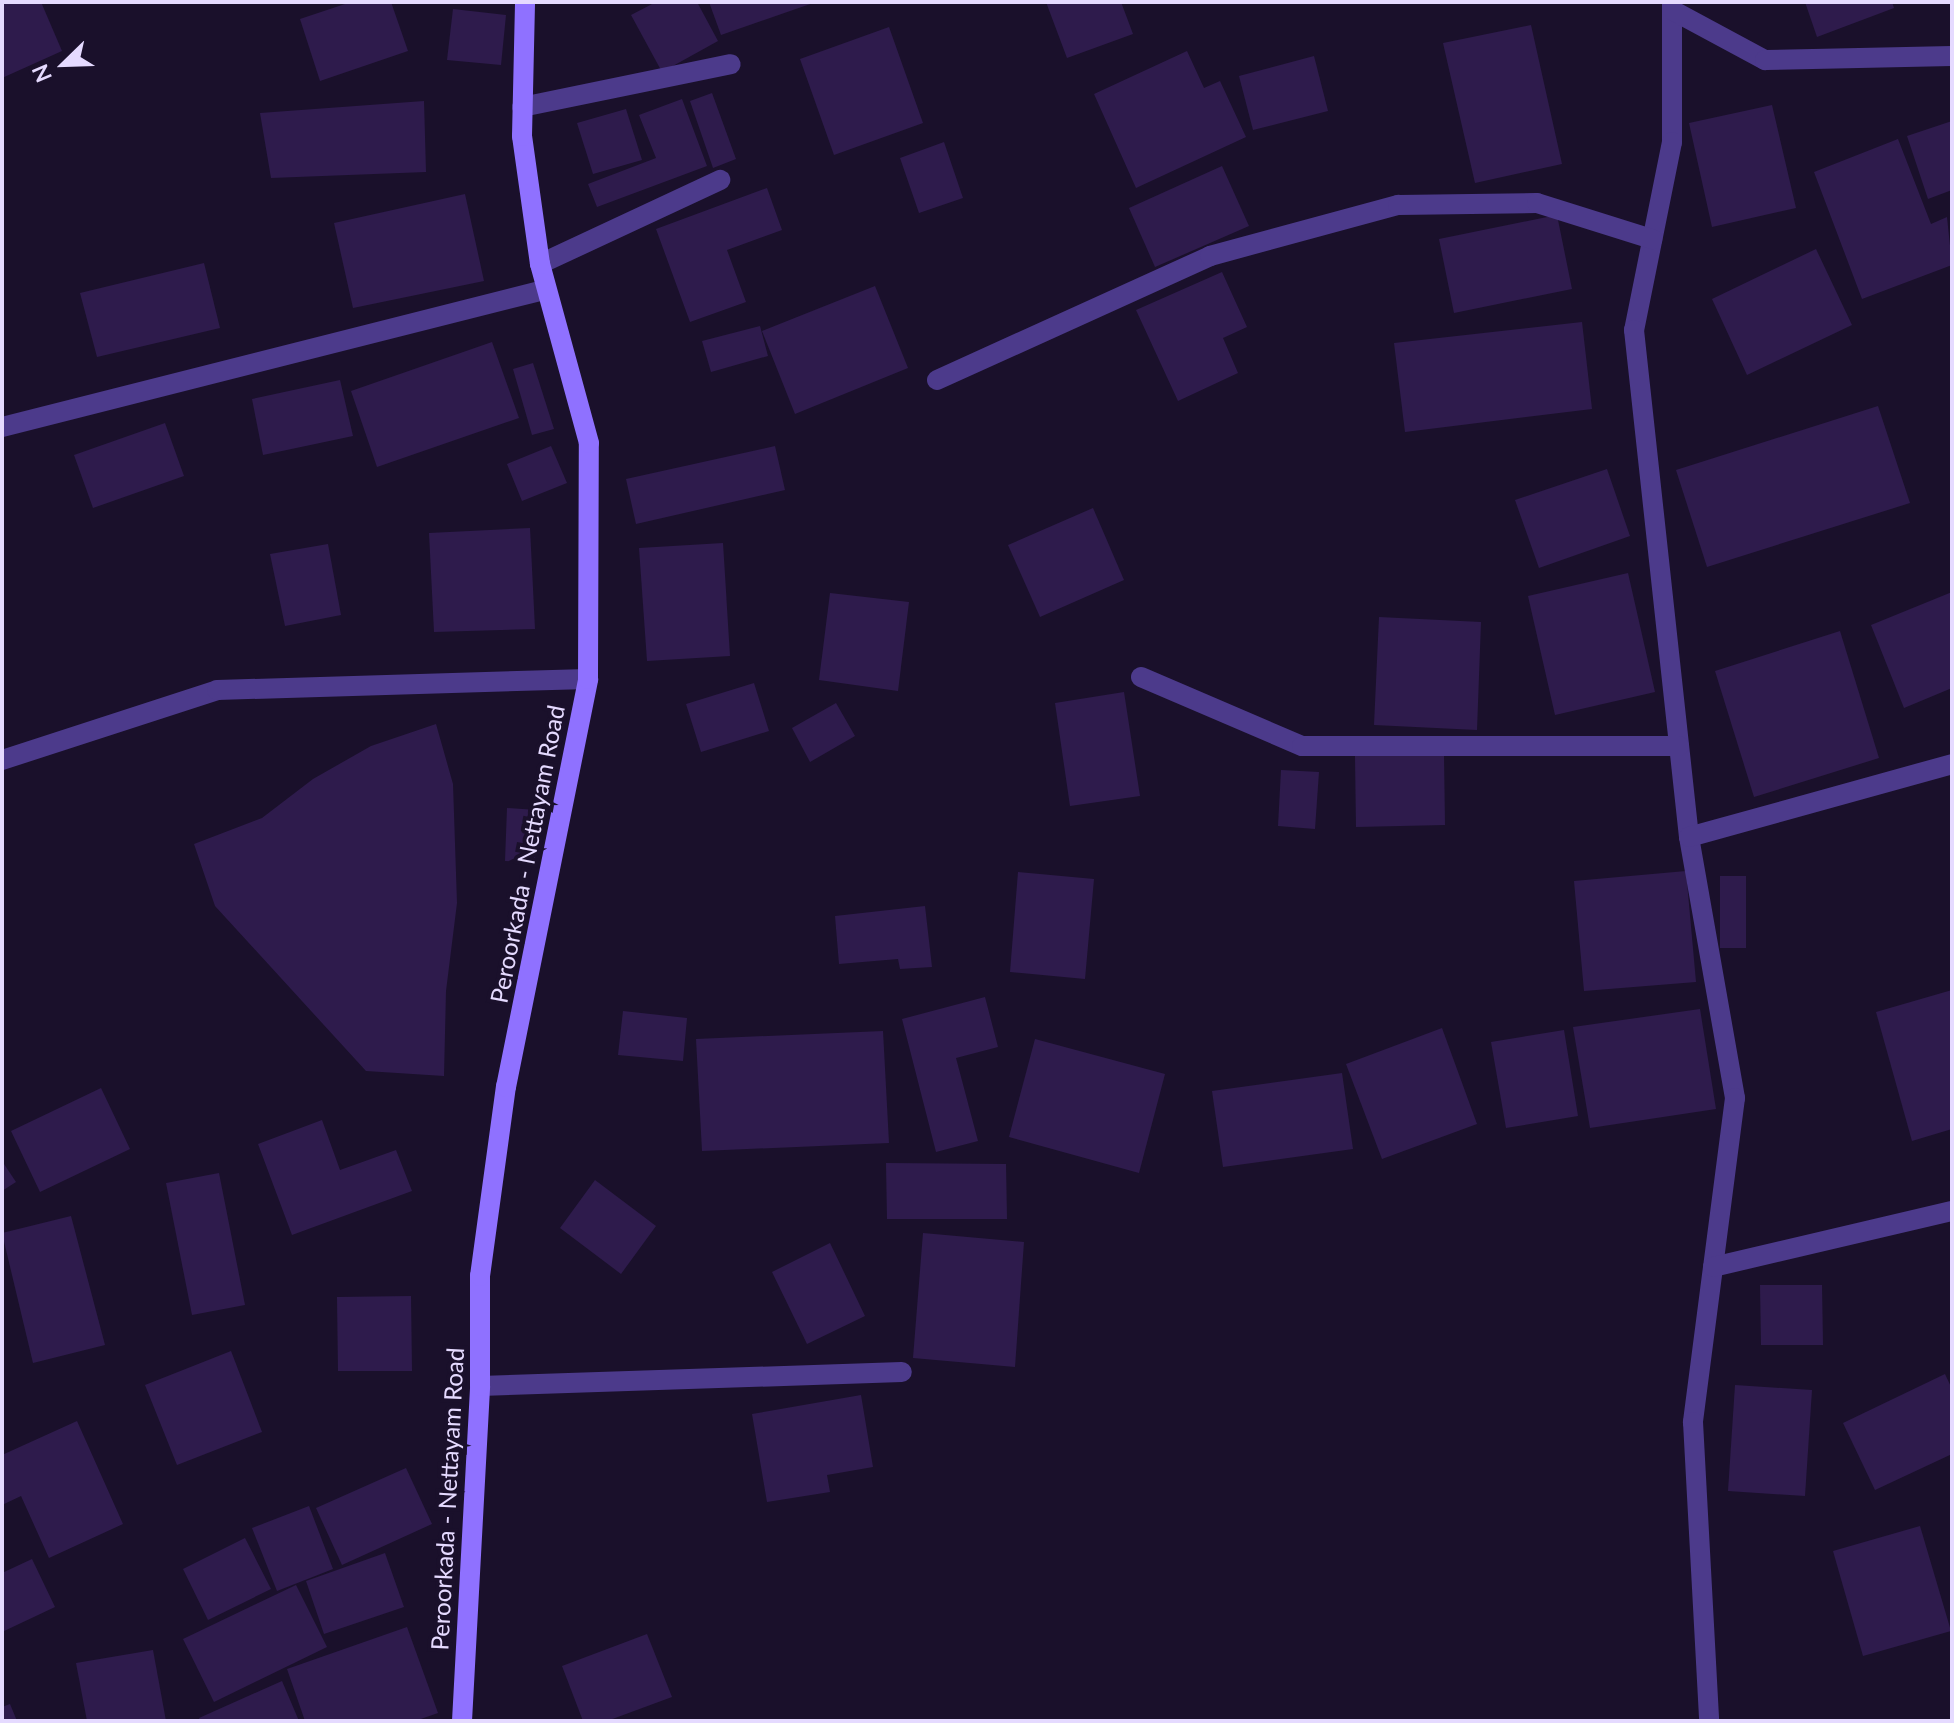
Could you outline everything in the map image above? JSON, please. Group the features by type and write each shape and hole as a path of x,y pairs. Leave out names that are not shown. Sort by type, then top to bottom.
{"street":[{"name":"Peroorkada - Nettayam Road","path":"462,1721 480,1386 480,1276 506,1087 588,679 589,443 544,290 540,264 522,107 525,2"},
{"path":"1672,6 1765,60 1952,56"},
{"path":"1672,6 1672,142 1634,330 1689,837 1735,1098 1693,1422 1709,1721"},
{"path":"522,107 731,64"},
{"path":"540,264 720,180"},
{"path":"937,380 1210,256 1398,205 1537,203 1652,239"},
{"path":"2,427 544,290"},
{"path":"1141,677 1302,746 1679,746"},
{"path":"2,760 217,690 588,679"},
{"path":"1689,837 1952,764"},
{"path":"1713,1267 1952,1211"},
{"path":"480,1386 902,1372"}],"building":[{"path":"2,2 41,2 62,51 2,78"},
{"path":"351,2 391,2 408,51 320,81 300,19"},
{"path":"656,2 697,2 718,41 662,72 631,15"},
{"path":"709,2 816,2 721,35"},
{"path":"1046,2 1121,2 1133,34 1067,58"},
{"path":"1805,2 1892,2 1894,8 1817,37"},
{"path":"453,9 506,15 501,65 447,60"},
{"path":"1531,25 1562,164 1475,183 1443,43"},
{"path":"889,27 923,123 834,155 800,59"},
{"path":"1187,51 1204,88 1220,81 1246,137 1136,188 1094,94"},
{"path":"1314,56 1328,111 1253,130 1239,76"},
{"path":"712,93 736,159 713,168 690,101"},
{"path":"682,99 707,166 597,207 588,184 656,158 639,115"},
{"path":"424,101 426,172 271,178 260,113"},
{"path":"1772,105 1796,208 1712,227 1689,123"},
{"path":"626,109 642,160 593,174 577,123"},
{"path":"1952,121 1952,190 1928,199 1907,136"},
{"path":"1898,139 1931,224 1947,217 1952,265 1862,299 1814,172"},
{"path":"944,142 963,198 919,213 900,158"},
{"path":"1222,166 1249,226 1155,267 1129,208"},
{"path":"767,188 782,230 727,250 746,302 690,322 656,229"},
{"path":"465,194 484,281 353,308 334,223"},
{"path":"1557,215 1572,289 1454,313 1439,239"},
{"path":"1816,249 1852,325 1747,375 1712,299"},
{"path":"204,263 220,328 97,357 80,293"},
{"path":"1222,272 1247,327 1223,338 1238,373 1178,401 1136,310"},
{"path":"875,286 908,368 795,414 762,331"},
{"path":"1582,322 1592,409 1405,432 1394,343"},
{"path":"760,326 768,356 711,372 702,341"},
{"path":"492,342 519,418 377,467 351,391"},
{"path":"533,363 554,429 532,435 513,369"},
{"path":"340,380 353,436 263,455 252,399"},
{"path":"1878,406 1910,503 1707,567 1676,470"},
{"path":"165,423 184,476 93,508 74,455"},
{"path":"551,446 567,483 522,501 507,464"},
{"path":"775,446 785,490 636,524 626,479"},
{"path":"1607,469 1630,536 1539,568 1515,500"},
{"path":"1093,508 1124,580 1040,617 1008,545"},
{"path":"530,528 535,629 434,632 429,533"},
{"path":"723,543 730,656 647,661 639,548"},
{"path":"328,544 341,615 285,626 270,554"},
{"path":"1628,573 1655,692 1555,715 1528,596"},
{"path":"1952,592 1952,688 1904,708 1871,625"},
{"path":"830,593 909,602 898,691 819,680"},
{"path":"1379,617 1481,622 1477,730 1374,725"},
{"path":"1840,631 1879,758 1754,797 1715,671"},
{"path":"754,683 769,731 701,752 686,704"},
{"path":"1124,692 1140,796 1070,806 1055,703"},
{"path":"836,703 855,736 810,762 792,728"},
{"path":"436,724 453,784 457,903 446,991 444,1076 366,1071 215,906 194,844 262,818 313,779 371,746"},
{"path":"1355,756 1444,756 1445,825 1356,827"},
{"path":"1281,770 1319,772 1315,829 1278,826"},
{"path":"507,808 537,810 535,862 505,861"},
{"path":"1686,871 1696,982 1584,991 1574,881"},
{"path":"1018,872 1094,879 1085,979 1010,972"},
{"path":"1720,876 1746,876 1746,948 1720,948"},
{"path":"925,906 932,967 900,969 898,959 839,964 835,916"},
{"path":"1952,990 1952,1129 1912,1141 1876,1012"},
{"path":"985,997 998,1047 956,1058 978,1141 936,1152 902,1019"},
{"path":"1700,1009 1716,1109 1590,1128 1573,1027"},
{"path":"623,1011 687,1018 683,1061 618,1055"},
{"path":"1442,1028 1477,1124 1382,1159 1346,1064"},
{"path":"1564,1030 1578,1116 1506,1128 1491,1042"},
{"path":"883,1031 889,1143 702,1151 696,1039"},
{"path":"1035,1039 1165,1074 1139,1173 1009,1137"},
{"path":"1342,1073 1353,1149 1223,1167 1212,1091"},
{"path":"101,1088 130,1149 40,1192 11,1131"},
{"path":"322,1120 340,1170 396,1150 412,1191 292,1235 258,1144"},
{"path":"2,1161 16,1182 2,1191"},
{"path":"886,1163 1006,1164 1007,1219 887,1219"},
{"path":"219,1173 245,1305 192,1315 166,1183"},
{"path":"595,1180 656,1226 621,1274 560,1228"},
{"path":"71,1216 105,1345 33,1363 2,1233"},
{"path":"923,1233 1024,1242 1015,1367 913,1358"},
{"path":"830,1243 865,1316 807,1344 772,1272"},
{"path":"1760,1285 1822,1285 1823,1345 1761,1345"},
{"path":"411,1296 412,1371 338,1371 337,1297"},
{"path":"231,1351 262,1432 177,1465 145,1385"},
{"path":"1945,1374 1952,1389 1952,1454 1875,1490 1843,1423"},
{"path":"1735,1385 1812,1390 1805,1496 1728,1491"},
{"path":"861,1395 873,1467 827,1475 830,1492 767,1502 752,1414"},
{"path":"77,1421 123,1524 49,1558 21,1496 2,1505 2,1455"},
{"path":"406,1468 432,1524 342,1565 316,1508"},
{"path":"309,1506 333,1569 277,1591 252,1528"},
{"path":"1920,1526 1951,1631 1863,1656 1833,1551"},
{"path":"245,1538 271,1589 208,1620 183,1569"},
{"path":"385,1553 404,1607 324,1634 306,1581"},
{"path":"32,1559 55,1607 2,1632 2,1573"},
{"path":"296,1585 327,1647 214,1702 183,1639"},
{"path":"407,1627 438,1713 415,1721 305,1721 287,1669"},
{"path":"647,1634 672,1697 607,1721 583,1721 562,1666"},
{"path":"153,1650 166,1721 87,1721 76,1663"},
{"path":"282,1681 299,1721 200,1721 199,1718"},
{"path":"10,1704 17,1721 2,1721 2,1707"}]}
